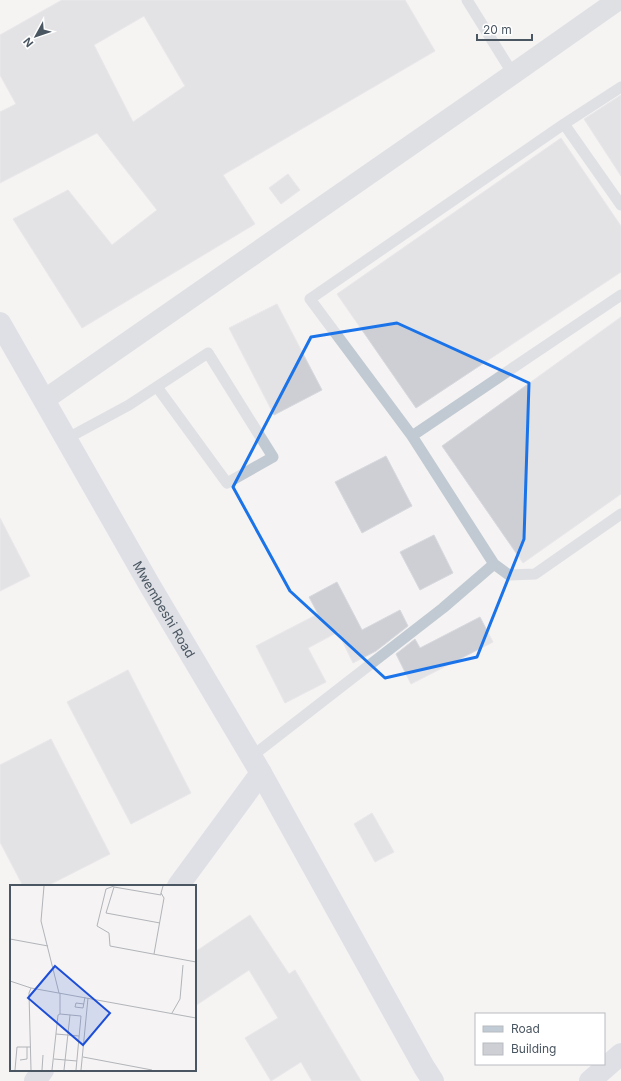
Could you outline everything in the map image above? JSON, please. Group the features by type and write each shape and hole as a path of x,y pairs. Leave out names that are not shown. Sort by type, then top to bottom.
{"street":[{"path":"44,400 618,0"},
{"name":"Mwembeshi Road","path":"0,323 153,590 256,765 433,1081"},
{"path":"179,885 256,765"},
{"path":"590,1081 621,1054"},
{"path":"35,1081 42,1071"}],"lane":[{"path":"467,0 513,74"},
{"path":"621,87 564,124 310,299 412,436 494,564 509,575 535,574 621,514"},
{"path":"564,124 621,205"},
{"path":"412,436 621,295"},
{"path":"66,438 129,406 157,386 208,353 273,457 227,483 157,386"},
{"path":"256,765 494,564"}],"highlighted area":[{"path":"397,323 529,383 524,539 477,657 385,678 290,591 233,487 311,337"}],"building":[{"path":"62,0 405,0 435,51 223,175 255,224 82,328 13,219 68,190 112,245 157,210 97,133 0,183 0,112 16,104 0,75 0,35","holes":["144,16 185,86 133,122 94,45"]},
{"path":"621,95 621,176 584,119"},
{"path":"561,138 621,226 621,272 416,408 337,294"},
{"path":"288,174 300,190 281,204 269,188"},
{"path":"277,304 322,390 274,415 229,328"},
{"path":"621,317 621,494 523,563 442,446"},
{"path":"386,456 412,506 362,533 335,482"},
{"path":"0,518 30,576 0,591"},
{"path":"434,535 453,573 420,590 400,552"},
{"path":"337,582 362,630 400,610 408,626 376,651 353,663 338,632 308,648 326,682 285,703 256,646 318,614 309,597"},
{"path":"480,617 493,642 411,684 396,654 415,639 420,648"},
{"path":"128,670 191,793 131,824 67,702"},
{"path":"51,739 110,854 49,885 22,885 0,842 0,765"},
{"path":"372,813 394,852 375,862 354,824"},
{"path":"250,915 289,974 295,970 361,1081 312,1081 301,1062 271,1081 245,1038 278,1018 249,970 196,1005 196,951"}]}
